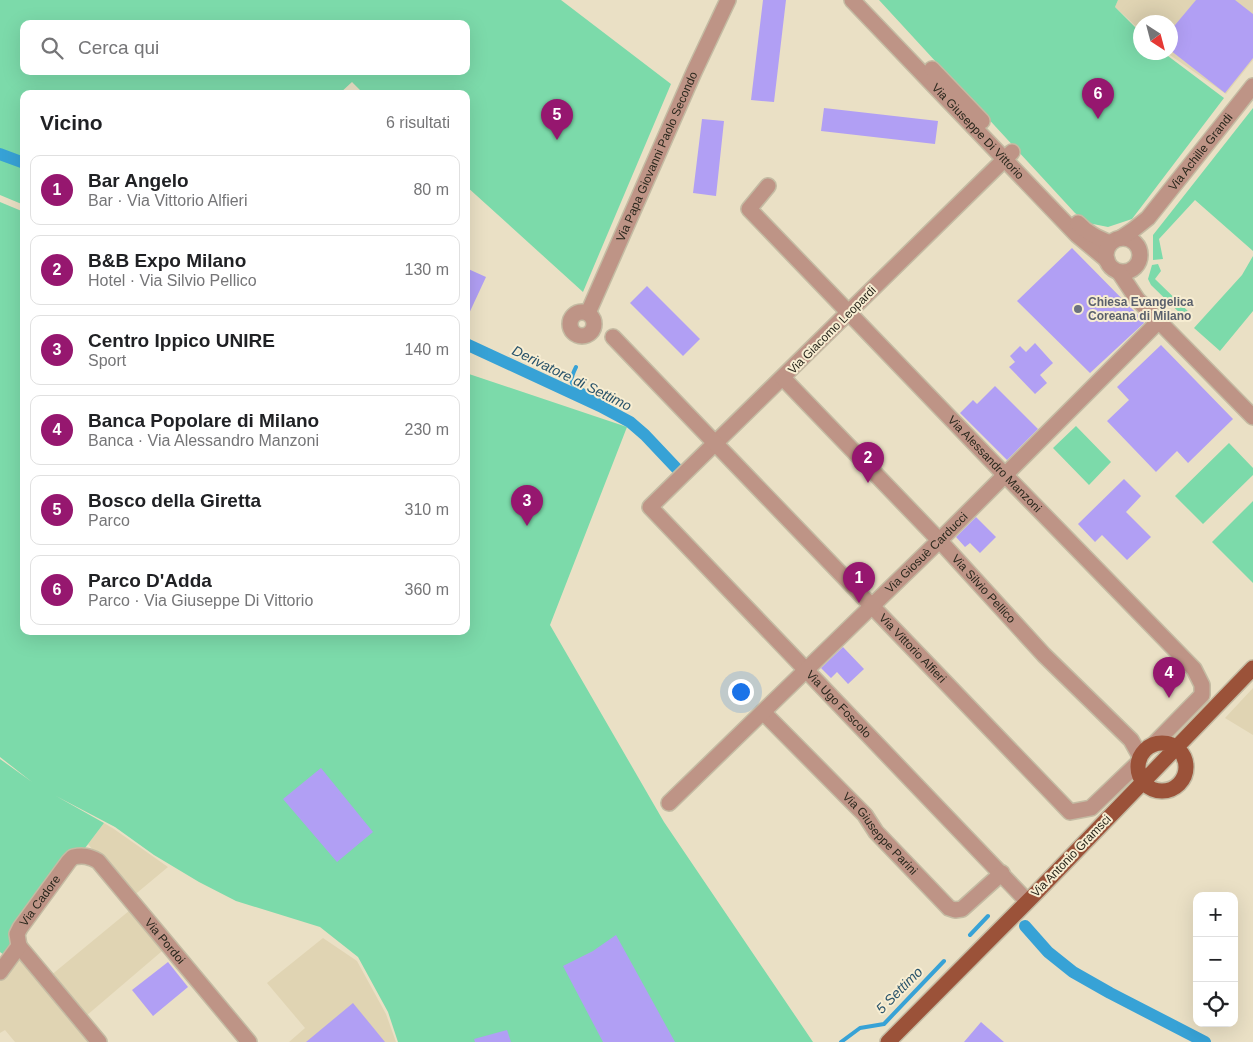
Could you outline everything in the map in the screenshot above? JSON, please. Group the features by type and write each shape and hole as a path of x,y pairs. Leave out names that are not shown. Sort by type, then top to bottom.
{"main road":[{"name":"Via Antonio Gramsci","path":"1180,751 1253,668"},
{"name":"Via Antonio Gramsci","path":"901,1042 1180,751 1253,682"},
{"path":"1163,743 1180,751 1186,767 1185,774 1176,786 1162,791 1147,785 1139,775 1139,760 1144,751 1153,745 1163,743"},
{"name":"Via Antonio Gramsci","path":"888,1042 1027,901 1147,785"}],"street":[{"name":"Via Papa Giovanni Paolo Secondo","path":"588,313 694,72 728,0"},
{"name":"Via Giuseppe Di Vittorio","path":"852,0 1083,229 1096,238 1116,240"},
{"name":"Via Giuseppe Di Vittorio","path":"865,0 1009,156 1077,234 1106,260"},
{"name":"Via Achille Grandi","path":"1116,240 1148,218 1253,86"},
{"name":"Via Giacomo Leopardi","path":"650,508 1009,156"},
{"name":"Via Alessandro Manzoni","path":"768,186 749,209 1194,669 1202,685 1202,695 1153,745"},
{"name":"Via Achille Grandi","path":"1140,250 1143,230 1148,218"},
{"path":"1137,299 1136,267 1140,259 1140,250 1132,240 1116,240 1106,254 1106,260 1114,270 1119,272 1137,299 1253,417"},
{"path":"1119,272 1136,267"},
{"name":"Via Giosuè Carducci","path":"669,803 807,671 1159,321"},
{"name":"Via Vittorio Alfieri","path":"613,337 1070,812 1091,808 1139,760"},
{"name":"Via Silvio Pellico","path":"783,378 939,540 1044,655 1131,740 1139,760"},
{"name":"Via Ugo Foscolo","path":"650,508 1027,901"},
{"name":"Via Giuseppe Parini","path":"763,712 865,815 876,832 949,908 955,910 962,909 1002,873"},
{"name":"Via Pordoi","path":"73,857 84,855 98,861 249,1042"},
{"name":"Via Cadore","path":"0,972 18,946 17,934 20,928 73,857"},
{"path":"18,946 99,1042"}],"shaded area":[{"path":"1118,0 1253,0 1253,60 1226,94 1177,60 1178,15 1133,15 1133,24 1115,7"},
{"path":"1253,688 1253,735 1225,718"},
{"path":"104,823 168,867 132,897 88,844"},
{"path":"135,906 168,946 79,1022 96,1042 15,1042 5,1030 0,1033 0,973 17,949 44,981"},
{"path":"323,938 357,961 386,1014 396,1042 289,1042 305,1028 267,983"}],"green space":[{"path":"0,0 561,0 671,84 583,292 470,190 470,90 360,90 352,82 343,90 20,90 20,203 0,195"},
{"path":"879,0 1118,0 1115,7 1133,25 1133,60 1173,60 1224,98 1132,219 1108,227 1088,223 1075,213"},
{"path":"1253,108 1253,251 1195,200 1159,239 1163,259 1153,260 1153,235"},
{"path":"0,202 20,210 20,635 470,635 470,374 627,427 550,625 664,822 813,1042 398,1042 388,1012 358,957 320,927 236,901 199,882 154,855 115,827 56,796 104,823 4,955 0,952 0,759 32,782 0,757"},
{"path":"1253,256 1253,311 1220,351 1194,328 1242,275"},
{"path":"1158,264 1161,271 1155,279 1193,316 1188,321 1151,285 1148,279 1152,265"},
{"path":"1076,426 1111,462 1089,485 1053,448"},
{"path":"1229,443 1253,468 1253,475 1203,524 1175,496"},
{"path":"1253,501 1253,583 1212,542"}],"building":[{"path":"763,0 786,0 774,102 751,100"},
{"path":"1196,0 1235,0 1253,14 1253,58 1225,93 1178,56 1178,21"},
{"path":"824,108 938,121 935,144 821,131"},
{"path":"702,119 724,121 716,196 693,193"},
{"name":"Chiesa Evangelica Coreana di Milano","path":"1072,248 1144,323 1090,373 1017,301"},
{"path":"470,270 486,277 470,311"},
{"path":"647,286 700,339 683,356 630,303"},
{"path":"1035,343 1053,363 1040,375 1047,383 1035,394 1009,367 1015,362 1010,356 1020,346 1026,352"},
{"path":"1161,345 1233,419 1188,463 1177,451 1156,472 1107,421 1129,400 1117,387"},
{"path":"995,386 1038,429 1007,460 960,413 973,400 977,404"},
{"path":"1124,479 1141,496 1126,512 1151,537 1127,560 1102,535 1095,542 1078,524"},
{"path":"976,517 996,537 980,553 970,543 965,547 956,537"},
{"path":"843,647 864,669 848,684 837,672 831,678 821,668"},
{"path":"321,768 373,832 337,862 283,799"},
{"path":"616,935 675,1042 603,1042 563,966 593,951"},
{"path":"168,962 188,987 153,1016 132,990"},
{"path":"353,1003 385,1042 306,1042"},
{"path":"981,1022 1004,1042 964,1042"},
{"path":"507,1030 511,1042 475,1042 474,1039"}],"waterway":[{"name":"Derivatore di Settimo","path":"0,154 20,162"},
{"name":"Derivatore di Settimo","path":"470,346 600,406 630,422 679,471"},
{"path":"576,367 572,383 580,389 601,398 600,406"},
{"name":"5 Settimo","path":"970,935 988,916"},
{"name":"Derivatore di Settimo","path":"1025,926 1048,952 1073,972 1205,1042"},
{"name":"5 Settimo","path":"841,1042 860,1028 884,1024 944,961"}],"place":[{"name":"Parco D'Adda","path":"1098,119"},
{"name":"Bosco della Giretta","path":"557,140"},
{"name":"Chiesa Evangelica Coreana di Milano","path":"1078,309"},
{"name":"B&B Expo Milano","path":"868,483"},
{"name":"Centro Ippico UNIRE","path":"527,526"},
{"name":"Bar Angelo","path":"859,603"},
{"name":"Banca Popolare di Milano","path":"1169,698"}]}
